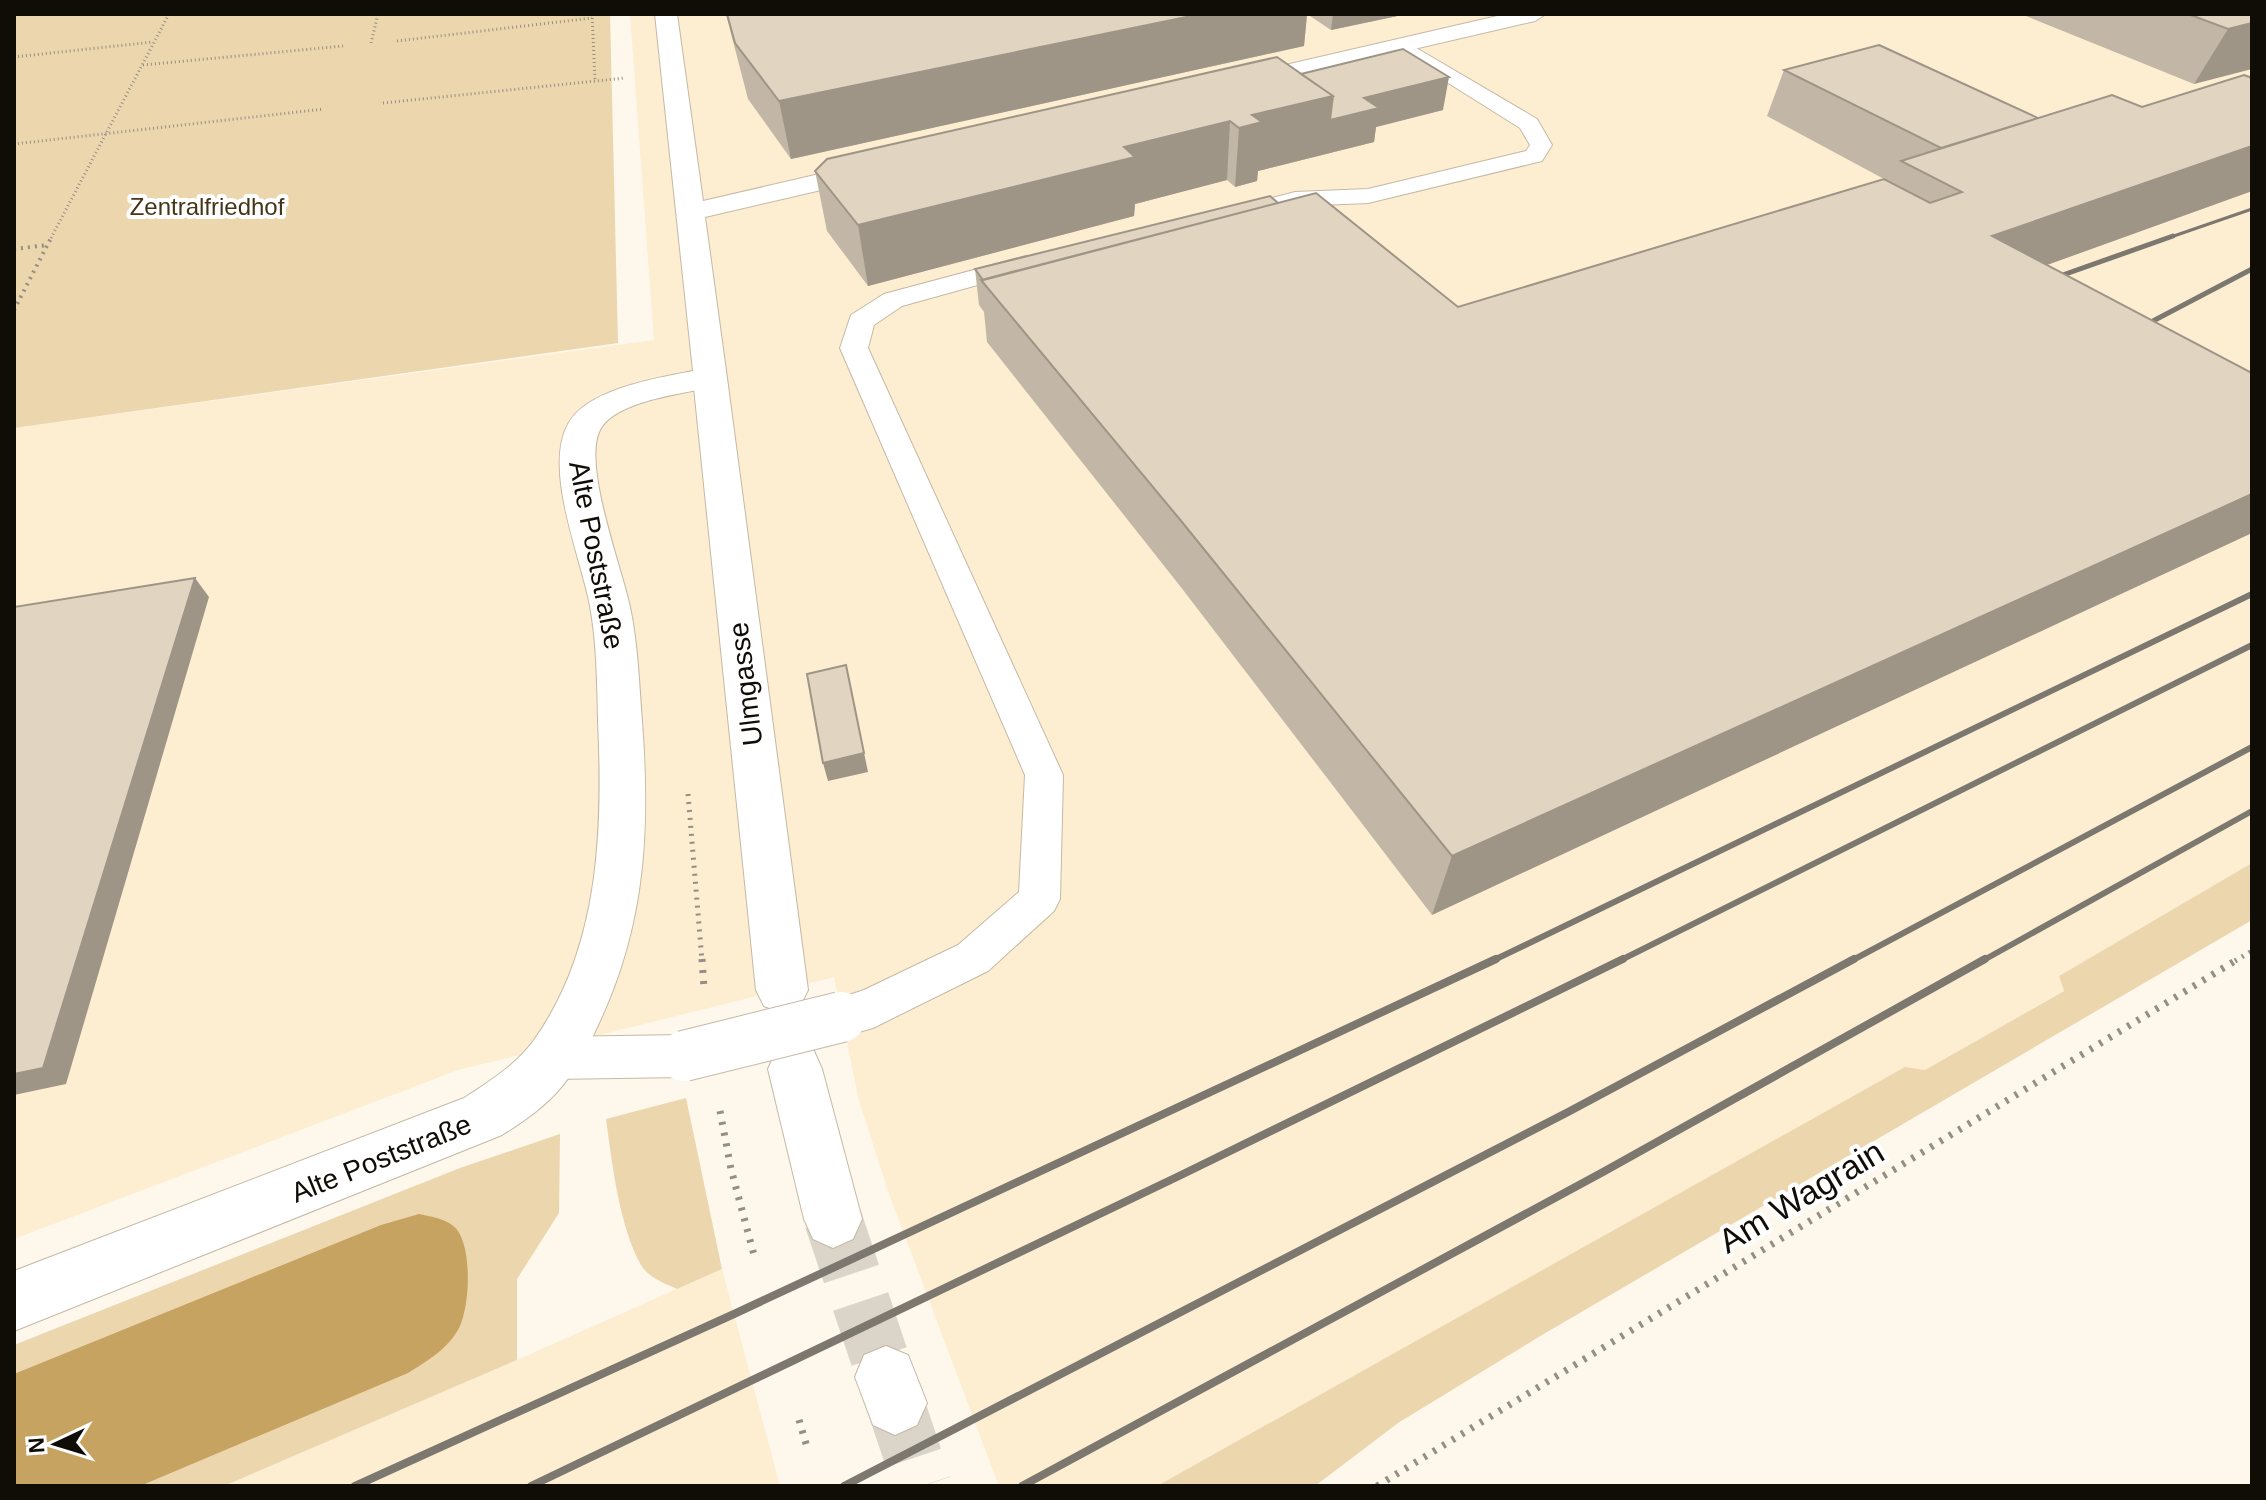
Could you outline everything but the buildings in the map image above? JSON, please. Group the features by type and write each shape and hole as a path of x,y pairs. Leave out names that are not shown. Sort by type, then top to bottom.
{"street":[{"path":"666,14 710,378"},
{"path":"1216,89 1535,14"},
{"path":"691,212 907,161"},
{"name":"Ulmgasse","path":"710,378 782,990"},
{"name":"Alte Poststraße","path":"14,1301 483,1117 520,1092 552,1058 587,996 607,931 618,873 624,801 618,655 610,604 591,533 576,441 586,422 623,399 710,378"},
{"path":"795,1069 833,1219"}],"lane":[{"path":"1250,210 1295,199 1368,196 1534,156 1541,145 1529,124 1401,45"},
{"path":"552,1058 684,1056 873,1008 973,958 1039,899 1044,775 854,348 861,321 893,300 1052,258"}],"path":[{"path":"14,310 169,14"},
{"path":"371,43 378,14"},
{"path":"397,41 592,16 595,79"},
{"path":"14,57 154,42"},
{"path":"143,65 343,46"},
{"path":"383,103 673,73"},
{"path":"14,144 324,109"},
{"path":"14,249 48,245"},
{"name":"Am Wagrain","path":"1377,1486 2252,951"},
{"path":"718,1099 731,1169 754,1255"},
{"path":"799,1420 807,1447"}],"shaded area":[{"path":"630,14 2252,14 2252,863 2059,976 2065,990 1925,1070 1905,1068 1157,1486 999,1486 889,1194 858,1097 834,977 458,1070 14,1239 14,428 654,340"},
{"path":"419,1214 446,1221 455,1227 466,1252 468,1279 459,1328 443,1348 422,1364 408,1373 140,1486 14,1486 14,1374 381,1225"},
{"path":"722,1269 780,1486 224,1486 517,1360"}],"green space":[{"name":"Zentralfriedhof","path":"14,14 610,14 618,343 14,428"},
{"path":"2252,863 2252,920 1542,1335 1398,1423 1315,1486 1157,1486 1905,1067 1925,1070 2064,991 2059,976"},
{"path":"686,1098 722,1269 677,1289 648,1273 633,1249 618,1194 606,1119"},
{"path":"560,1134 559,1213 517,1279 517,1360 224,1486 14,1486 14,1345 460,1168"}],"tunnel":[{"path":"833,1219 886,1377"},
{"path":"895,1403 923,1486"}],"railway":[{"path":"2168,238 2252,209"},
{"path":"2043,282 2173,236"},
{"path":"2132,332 2252,269"},
{"path":"1492,961 2252,594"},
{"path":"1619,961 2252,645"},
{"path":"1851,961 2252,747"},
{"path":"1982,961 2252,811"},
{"path":"355,1486 734,1314 1496,959"},
{"path":"531,1486 1179,1176 1623,959"},
{"path":"844,1486 1570,1111 1854,959"},
{"path":"1022,1486 1603,1172 1985,959"}]}
